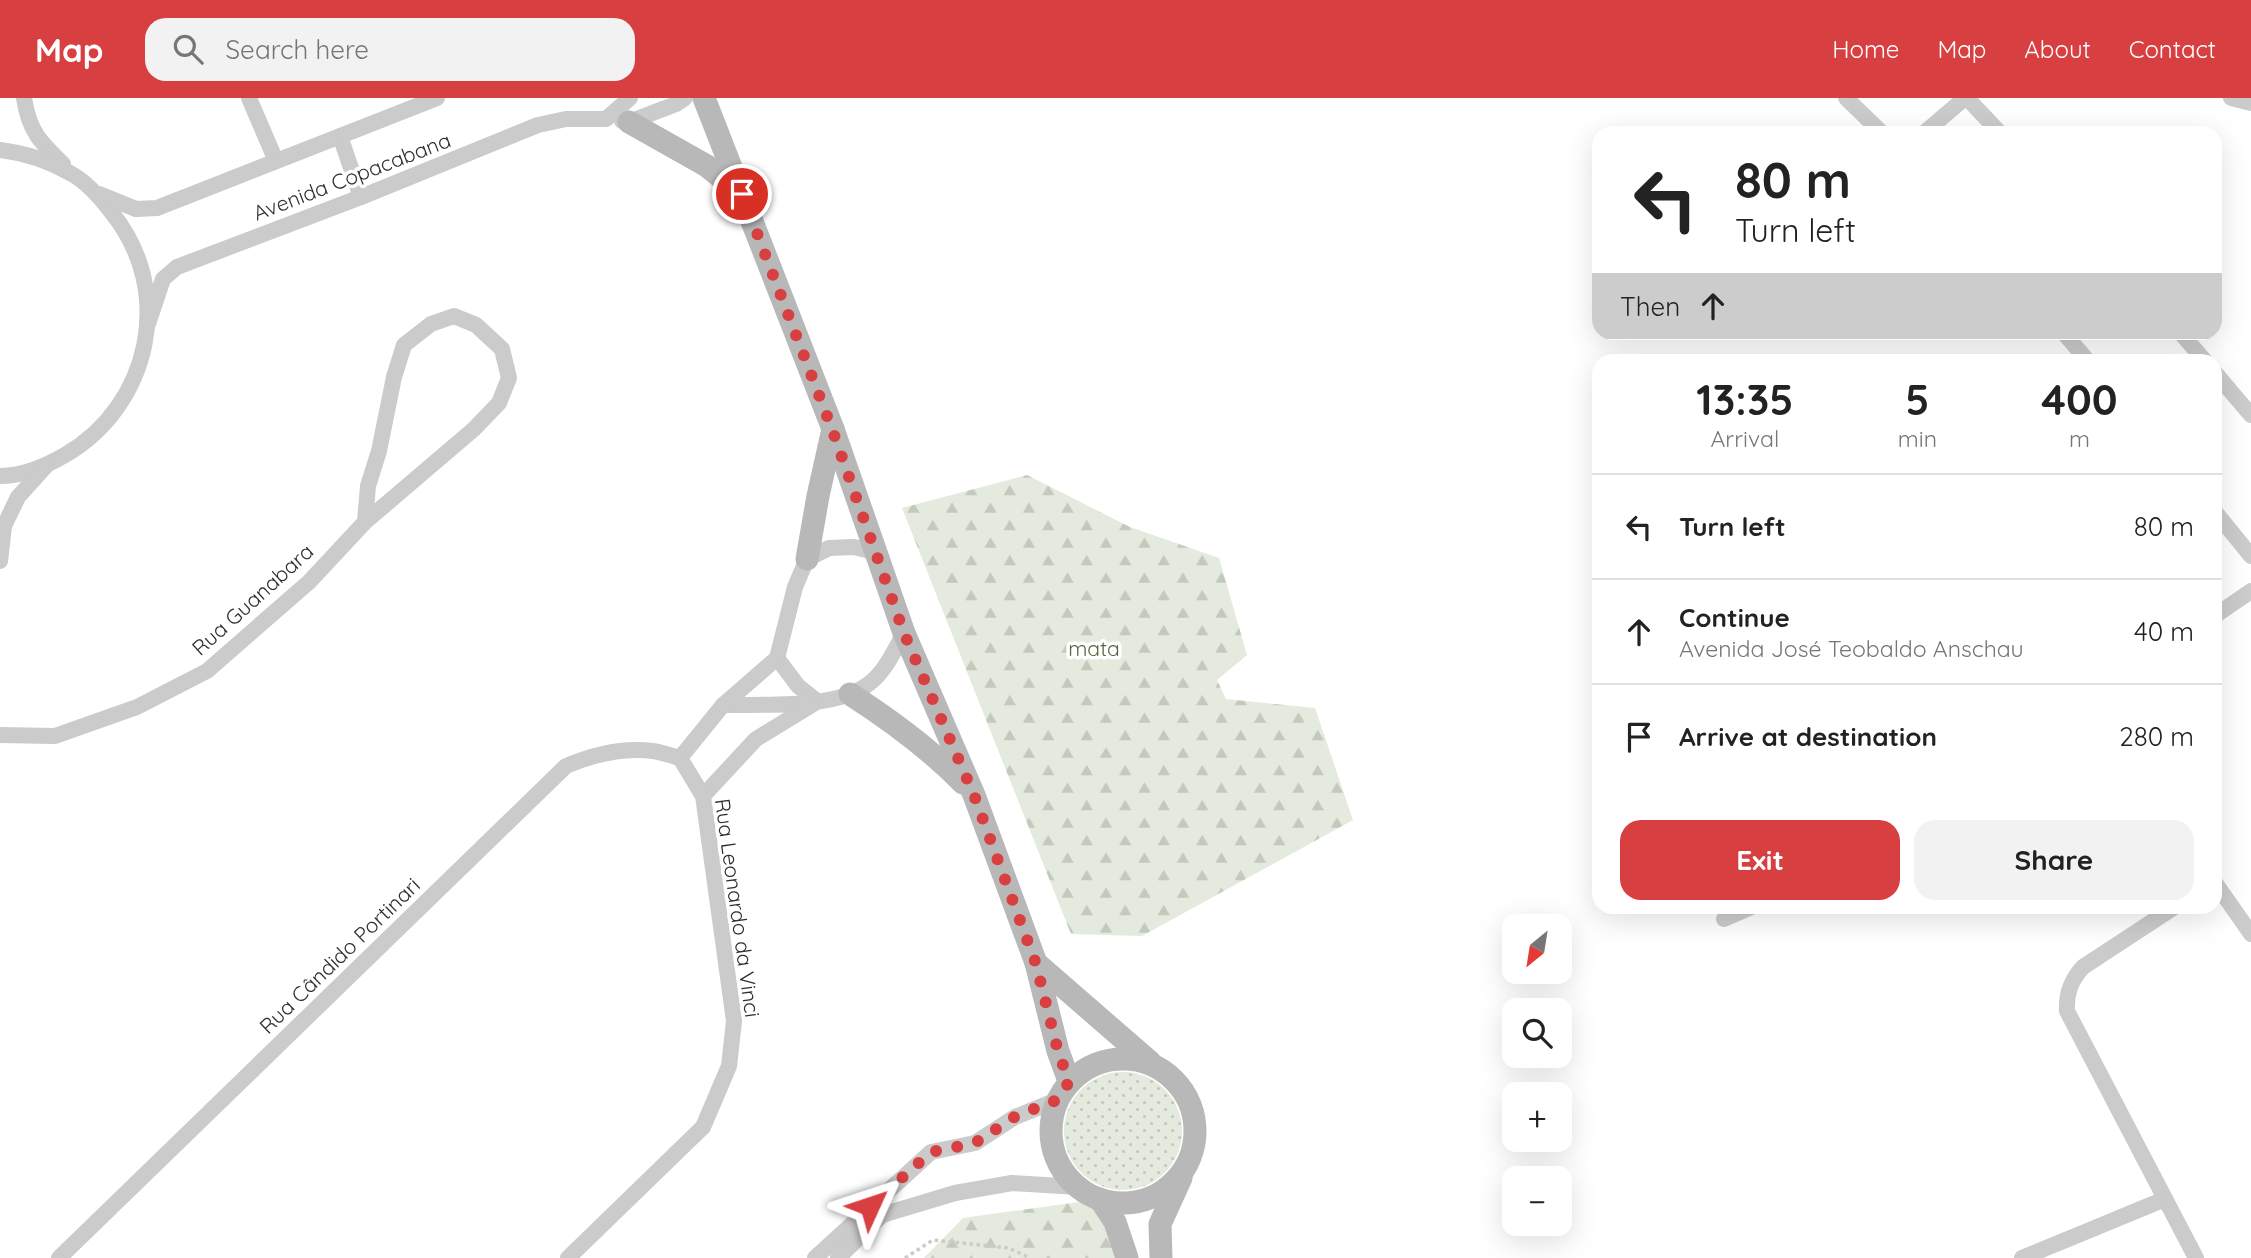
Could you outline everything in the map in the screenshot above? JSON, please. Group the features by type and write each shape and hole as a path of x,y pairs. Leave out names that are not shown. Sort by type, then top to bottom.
{"street":[{"path":"0,476 46,466 86,443 118,409 139,369 148,324 144,276 127,231 96,193 37,139 27,118 24,98"},
{"path":"249,98 276,161"},
{"name":"Avenida Copacabana","path":"96,193 136,209 157,208 437,98"},
{"path":"606,119 630,98"},
{"name":"Avenida Copacabana","path":"148,324 163,279 177,267 362,197 538,125 566,119 629,122 685,98"},
{"path":"704,98 832,429 878,553 904,633 974,795 1036,964 1058,1051 1063,1091 1051,1122 1052,1145 1061,1168 1078,1187 1100,1199 1125,1203 1150,1198 1171,1185 1187,1166"},
{"path":"1846,98 1875,126"},
{"path":"1932,126 1966,98 1993,126"},
{"path":"2231,98 2251,103"},
{"path":"629,122 707,166 742,194"},
{"path":"340,136 362,197"},
{"path":"0,150 29,154 72,173"},
{"name":"Rua Guanabara","path":"0,735 55,736 137,707 207,671 309,582 365,522 474,429 499,403 509,378 502,349 476,326 454,316 431,324 404,345 368,486 365,522"},
{"path":"2070,340 2082,354"},
{"path":"2186,340 2199,354"},
{"path":"2222,381 2251,415"},
{"path":"680,758 723,705 777,659 795,587 807,559 832,429"},
{"path":"0,561 4,526 18,497 46,466"},
{"path":"2222,520 2251,556"},
{"path":"807,559 829,548 854,547 878,553"},
{"path":"2222,611 2251,592"},
{"path":"723,705 817,701 850,694 872,682 904,633"},
{"path":"777,659 798,686 817,701"},
{"path":"850,694 904,729 937,756 974,795"},
{"path":"703,796 756,738 817,701"},
{"name":"Rua Cândido Portinari","path":"59,1258 566,766 590,756 620,752 652,750 680,758"},
{"name":"Rua Leonardo da Vinci","path":"568,1258 703,1127 729,1066 734,1021 703,796 680,758"},
{"path":"2222,893 2251,934"},
{"path":"1724,919 1736,914"},
{"path":"2164,914 2083,967 2072,982 2066,1001 2067,1011 2196,1258"},
{"path":"1036,964 1172,1078 1186,1095 1195,1117 1195,1142 1160,1224 1161,1258"},
{"path":"815,1258 931,1152 975,1143 1016,1116 1063,1091 1088,1067 1109,1059 1132,1058 1154,1065"},
{"path":"838,1258 882,1215 955,1193 1012,1182 1078,1187"},
{"path":"1100,1199 1115,1222 1127,1258"},
{"path":"2022,1258 2165,1199"}],"path":[{"path":"905,1258 933,1240 1009,1248 1030,1258"}],"green space":[{"name":"mata","path":"1027,475 1130,527 1219,558 1247,655 1217,680 1226,699 1315,708 1353,820 1142,936 1071,934 902,508"},
{"path":"1123,1072 1146,1077 1165,1089 1177,1108 1182,1131 1177,1154 1165,1173 1146,1185 1123,1190 1100,1185 1081,1173 1069,1154 1064,1131 1069,1108 1081,1089 1100,1077"},
{"path":"1100,1199 1118,1258 924,1258 963,1218"}],"route":[{"path":"742,194 878,553 904,633 974,795 1036,964 1058,1051 1069,1082 1057,1100 1016,1116 975,1143 931,1152 870,1206"}]}
